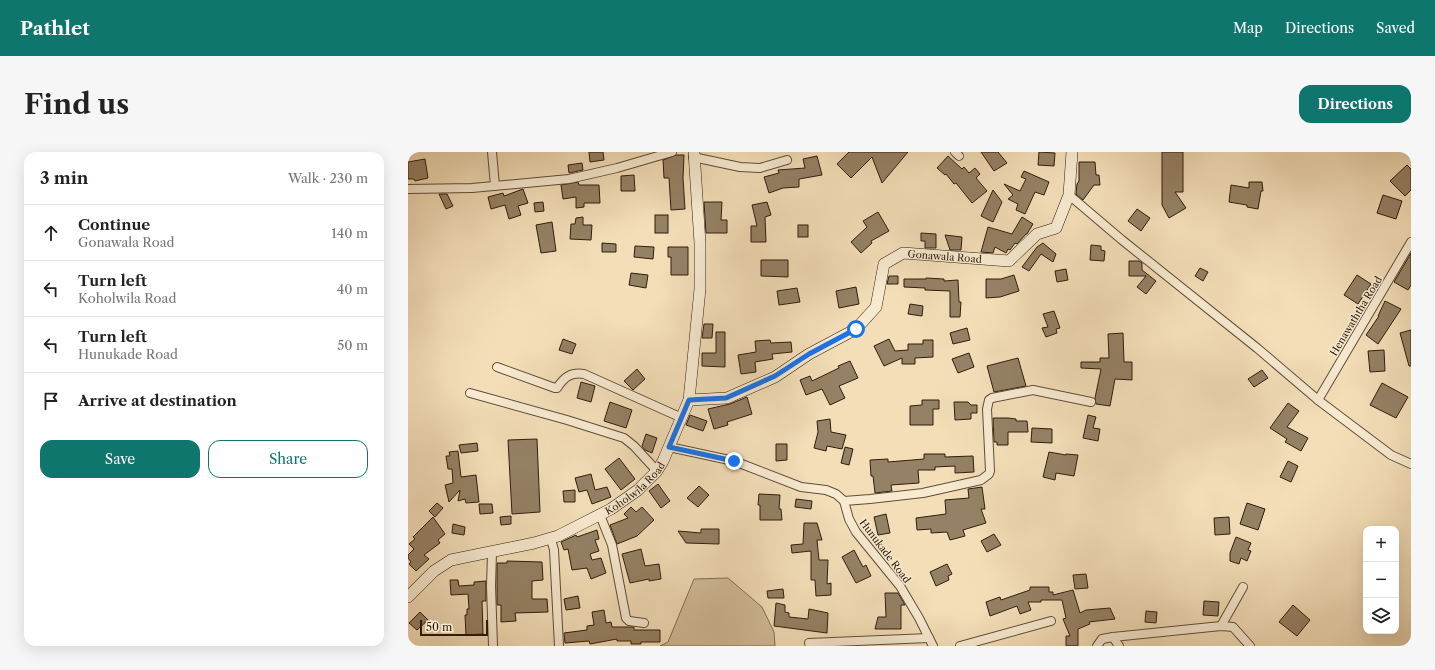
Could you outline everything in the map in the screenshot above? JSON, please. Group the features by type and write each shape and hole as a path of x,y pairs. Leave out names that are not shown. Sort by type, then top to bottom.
{"street":[{"path":"492,152 495,186"},
{"path":"408,189 472,188 569,179 617,168 672,152"},
{"name":"Gonawala Road","path":"689,400 726,398 775,376 809,354 856,329 876,307 884,264 903,253 1009,260 1036,234 1056,228 1069,195 1072,152"},
{"path":"694,155 740,167 760,168 787,160"},
{"name":"Koholwila Road","path":"408,597 434,571 451,560 551,539 600,515 626,499 657,472 689,400 700,289 700,243 694,155"},
{"path":"1069,195 1127,245 1257,348 1318,400 1391,455 1411,464"},
{"name":"Henawaththa Road","path":"1318,400 1411,242"},
{"path":"498,367 555,388 557,388 563,379 572,373 584,374 682,418"},
{"path":"669,447 734,461 802,487 826,490 836,494 844,501 870,500 922,493 985,478 990,471 987,409 989,400 992,398 1033,390 1091,402"},
{"path":"470,393 567,420 624,438 634,446 657,472"},
{"name":"Hunukade Road","path":"844,501 849,519 856,532 900,586 933,646"},
{"path":"600,515 612,544 626,618 629,621 644,623"},
{"path":"551,539 554,550 559,646"},
{"path":"492,552 491,586 493,646"},
{"path":"1221,626 1243,587"},
{"path":"960,646 1051,621"},
{"path":"1097,646 1102,639 1113,637 1221,626 1233,628 1250,646"},
{"path":"1113,637 1119,646"},
{"path":"809,643 929,638"}],"shaded area":[{"path":"728,578 762,607 774,632 775,646 660,646 668,642 694,579"}],"building":[{"path":"589,152 603,152 604,160 590,162"},
{"path":"849,152 908,152 882,183 872,157 851,178 837,164"},
{"path":"981,152 998,152 1007,163 994,171"},
{"path":"1039,152 1055,153 1054,166 1038,165"},
{"path":"1162,152 1183,152 1183,192 1175,192 1186,208 1169,218 1162,205"},
{"path":"676,155 684,155 683,178 685,209 671,210 669,178 664,178 663,160"},
{"path":"817,156 822,175 799,179 799,187 783,188 769,193 764,177 779,173 778,170 805,168 803,159"},
{"path":"948,156 962,169 964,167 969,173 975,168 980,174 976,178 987,191 972,203 956,183 954,184 946,174 945,175 937,168"},
{"path":"425,159 428,178 415,181 414,179 408,179 408,162"},
{"path":"1079,162 1095,162 1096,175 1099,175 1100,185 1094,185 1083,200 1076,194 1077,184 1079,181"},
{"path":"582,163 583,170 569,173 568,165"},
{"path":"1407,165 1411,169 1411,190 1405,196 1390,181"},
{"path":"1024,171 1049,182 1044,195 1035,192 1025,214 1016,210 1018,204 1008,199 1013,195 1004,184 1020,191 1026,179 1021,177"},
{"path":"634,175 635,191 621,191 621,176"},
{"path":"578,182 579,185 599,185 600,203 584,203 584,207 576,208 576,197 563,199 561,185"},
{"path":"1249,182 1262,182 1263,191 1261,191 1258,209 1247,207 1247,205 1229,202 1231,185 1249,188"},
{"path":"523,189 528,203 518,206 521,215 509,219 505,205 491,209 488,197 503,193 504,196"},
{"path":"993,190 1002,202 993,222 981,216"},
{"path":"439,194 447,194 453,206 446,209"},
{"path":"1383,195 1402,201 1396,219 1377,213"},
{"path":"543,202 544,211 535,212 534,203"},
{"path":"704,202 722,202 721,220 727,220 727,233 706,233"},
{"path":"767,202 771,215 765,217 766,242 751,242 751,226 757,226 752,205"},
{"path":"1137,209 1150,218 1141,231 1128,221"},
{"path":"878,212 889,231 871,241 872,243 861,253 851,242 867,227 863,221"},
{"path":"655,215 668,215 668,233 655,233"},
{"path":"583,217 583,225 592,225 591,240 570,239 571,224 575,224 576,218"},
{"path":"1022,217 1033,224 1027,234 1017,244 1015,243 1010,250 1008,249 1006,253 995,247 993,253 981,252 988,227 1012,234"},
{"path":"552,222 556,251 541,253 536,225"},
{"path":"798,225 808,225 808,237 798,237"},
{"path":"921,233 936,234 936,248 925,248 925,241 921,241"},
{"path":"945,235 962,237 961,250 950,250"},
{"path":"602,243 616,244 616,252 602,252"},
{"path":"1043,243 1056,254 1053,262 1041,254 1029,271 1022,267 1037,247"},
{"path":"1091,245 1101,246 1101,250 1105,251 1104,261 1090,260"},
{"path":"635,246 654,247 653,259 634,257"},
{"path":"668,247 688,247 688,275 671,275 671,257 668,257"},
{"path":"1411,253 1411,285 1408,290 1394,282"},
{"path":"761,260 788,260 788,277 761,276"},
{"path":"1129,261 1139,261 1142,263 1142,270 1156,281 1146,294 1137,287 1146,276 1129,276"},
{"path":"1200,268 1208,272 1203,281 1195,276"},
{"path":"1066,269 1068,280 1057,282 1055,271"},
{"path":"631,273 648,275 646,288 629,285"},
{"path":"1014,275 1019,291 1000,297 986,298 986,279 1001,279"},
{"path":"1357,275 1371,284 1358,304 1344,295"},
{"path":"889,276 898,276 898,284 887,284"},
{"path":"904,279 944,279 944,281 958,280 959,302 961,302 960,317 950,317 950,291 904,287"},
{"path":"856,287 859,304 839,308 836,291"},
{"path":"797,288 800,302 779,305 777,291"},
{"path":"1385,301 1401,309 1378,344 1366,335 1379,316"},
{"path":"910,304 923,306 922,316 908,314"},
{"path":"1054,311 1060,328 1056,329 1057,333 1046,337 1042,328 1048,327 1043,314"},
{"path":"704,324 713,324 712,338 702,338"},
{"path":"967,328 970,340 953,344 950,333"},
{"path":"1411,330 1411,366 1409,366 1400,333"},
{"path":"716,332 725,332 725,367 702,366 702,353 716,353"},
{"path":"1123,333 1124,362 1132,362 1132,380 1115,379 1110,406 1096,404 1095,398 1101,369 1081,368 1081,362 1100,362 1100,358 1109,358 1108,334"},
{"path":"563,339 576,344 572,354 559,350"},
{"path":"889,339 895,351 908,350 908,344 923,344 923,340 933,340 933,357 915,358 915,364 902,364 902,358 884,366 874,346"},
{"path":"770,340 771,343 791,342 792,352 772,354 773,359 755,362 756,372 741,374 738,355 756,352 755,341"},
{"path":"1384,350 1385,371 1370,372 1368,351"},
{"path":"969,353 974,367 958,373 952,359"},
{"path":"1018,358 1026,386 994,392 987,366"},
{"path":"850,361 858,378 839,386 845,398 830,405 822,389 806,395 800,380 810,376 812,381"},
{"path":"637,369 645,379 633,390 624,381"},
{"path":"1262,370 1268,378 1254,387 1248,379"},
{"path":"581,382 595,386 591,402 577,398"},
{"path":"1382,383 1408,397 1396,418 1370,405"},
{"path":"747,397 752,414 727,422 728,425 714,429 708,409 730,404"},
{"path":"922,400 939,400 939,409 933,409 933,425 910,425 910,406 922,405"},
{"path":"610,402 632,410 626,428 604,421"},
{"path":"954,402 968,402 971,405 977,405 977,413 971,413 971,419 955,420"},
{"path":"1288,403 1299,411 1287,427 1308,438 1301,451 1285,442 1287,439 1270,428"},
{"path":"690,415 707,421 703,431 686,425"},
{"path":"1088,415 1096,417 1093,428 1100,429 1098,441 1083,438"},
{"path":"993,418 1008,418 1016,419 1016,421 1027,421 1028,432 1008,432 1008,445 997,445 997,442 994,442"},
{"path":"830,419 831,432 846,435 842,449 827,446 826,451 814,448 818,432 817,421"},
{"path":"1032,428 1052,429 1052,443 1031,442"},
{"path":"646,434 657,438 652,453 645,450 642,446"},
{"path":"537,439 540,512 512,514 508,440"},
{"path":"477,443 478,451 461,453 459,445"},
{"path":"776,444 787,444 787,460 776,461"},
{"path":"845,447 853,449 849,465 841,463"},
{"path":"458,451 461,477 476,475 479,502 466,503 465,499 458,501 460,490 449,502 445,485 453,483 452,469 448,469 446,456 450,456 449,452"},
{"path":"1049,452 1066,455 1078,455 1074,476 1056,473 1055,480 1043,477"},
{"path":"924,454 945,454 945,457 973,456 974,472 955,473 955,466 935,467 935,470 918,470 919,483 891,485 892,491 875,493 873,476 871,476 870,460 888,459 888,462 924,459"},
{"path":"619,458 635,479 621,490 605,469"},
{"path":"1288,461 1298,466 1291,482 1280,477"},
{"path":"591,474 595,490 607,487 611,497 592,504 587,490 579,492 575,478"},
{"path":"658,484 670,501 661,508 649,491"},
{"path":"699,486 709,495 698,507 687,498"},
{"path":"982,487 985,509 981,509 986,523 963,530 965,536 950,540 947,532 931,533 931,529 917,530 916,518 946,514 945,500 969,498 968,489"},
{"path":"575,490 575,502 564,502 563,491"},
{"path":"759,494 780,495 779,509 781,509 782,520 760,520 760,505 758,505"},
{"path":"796,499 812,501 811,509 795,507"},
{"path":"437,503 443,508 435,517 429,511"},
{"path":"1247,503 1265,509 1258,530 1240,524"},
{"path":"479,504 492,504 493,513 480,514"},
{"path":"631,507 636,512 642,507 654,520 637,536 617,544 610,525 628,518 624,514"},
{"path":"886,514 890,533 878,535 874,517"},
{"path":"511,516 511,524 501,525 500,517"},
{"path":"433,517 445,534 438,540 440,543 424,555 429,559 416,571 409,564 411,562 408,555 414,549 409,544 415,539 413,537"},
{"path":"1229,517 1230,534 1215,535 1214,518"},
{"path":"804,523 817,523 822,540 817,540 819,560 828,560 827,584 831,583 831,595 816,596 815,580 811,580 811,551 792,553 791,545 803,544"},
{"path":"453,524 465,527 464,535 452,533"},
{"path":"701,529 719,529 719,544 686,543 678,531 701,533"},
{"path":"597,530 599,539 595,540 599,551 590,554 592,560 601,558 606,573 591,579 587,568 572,570 568,549 564,550 561,542 576,535 577,537"},
{"path":"994,534 1001,545 987,552 981,541"},
{"path":"1236,537 1251,543 1248,550 1251,551 1247,561 1241,558 1239,564 1230,561 1230,553"},
{"path":"641,549 645,566 659,564 661,579 649,581 649,579 630,583 622,554"},
{"path":"854,550 863,567 866,565 871,576 856,583 842,557"},
{"path":"507,561 542,562 543,580 532,581 532,599 547,599 548,612 515,613 516,621 501,622 501,605 497,605 497,563 507,563"},
{"path":"947,564 952,574 948,576 949,580 936,586 930,572"},
{"path":"1086,574 1088,588 1075,589 1073,575"},
{"path":"450,580 458,580 459,586 474,585 474,582 486,581 486,601 482,601 483,634 466,635 465,615 467,615 467,609 469,609 468,594 451,595"},
{"path":"1030,587 1049,587 1049,592 1053,592 1053,595 1073,590 1080,613 1086,610 1110,608 1115,619 1089,622 1090,624 1078,629 1078,646 1066,646 1066,636 1070,636 1063,619 1066,618 1062,600 1041,600 1041,602 1028,602 1031,610 1020,614 1017,606 990,616 986,602 1000,597 1001,600 1030,590"},
{"path":"783,589 784,598 768,598 767,591"},
{"path":"885,593 898,593 905,605 901,605 901,629 875,629 878,617 886,617"},
{"path":"578,596 580,608 566,610 564,599"},
{"path":"1204,601 1219,602 1218,616 1203,615"},
{"path":"776,603 785,605 785,612 789,613 789,617 808,619 809,609 828,613 827,633 774,626"},
{"path":"1293,605 1310,620 1297,636 1279,622"},
{"path":"604,610 606,623 611,622 612,627 634,627 634,630 660,630 660,642 641,642 641,644 631,644 631,641 617,641 617,639 590,644 589,641 565,643 564,633 587,630 587,626 594,625 592,612"},
{"path":"1146,611 1157,612 1156,623 1145,622"},
{"path":"420,612 428,620 417,630 409,623"}],"route":[{"path":"734,461 669,447 689,400 726,398 775,376 809,354 856,329"}]}
